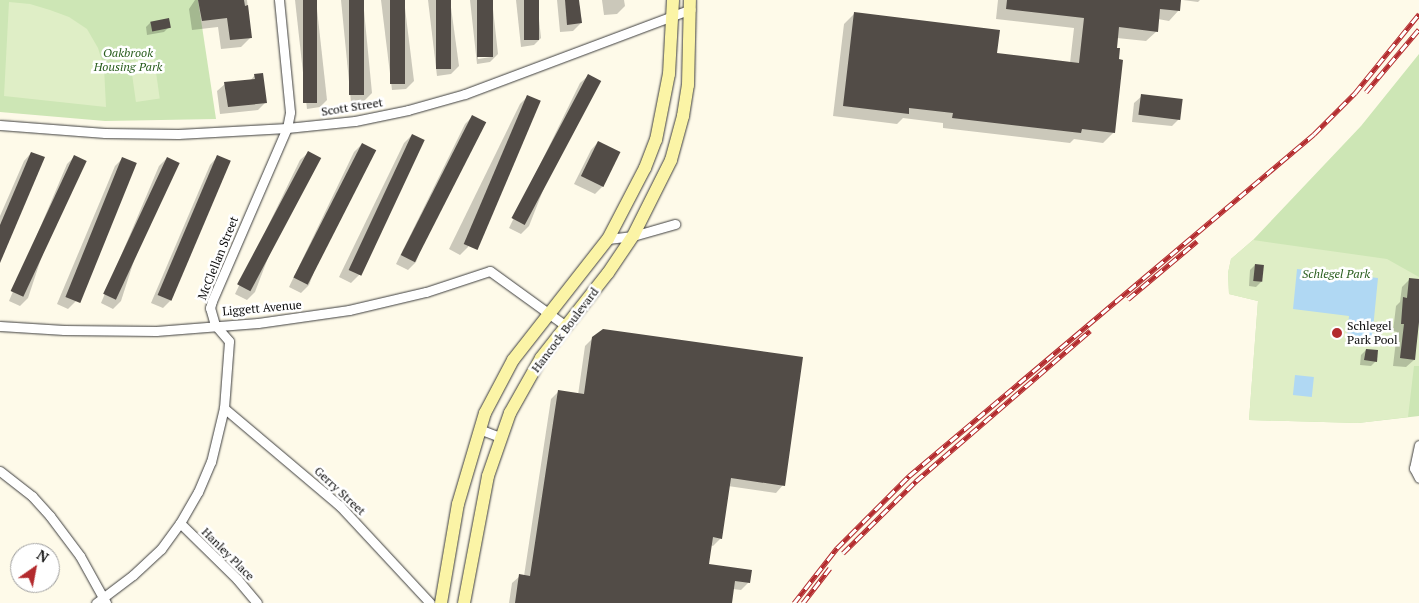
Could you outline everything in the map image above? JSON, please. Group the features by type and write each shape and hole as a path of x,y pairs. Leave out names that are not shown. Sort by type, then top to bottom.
{"street":[{"name":"McClellan Street","path":"102,602 149,561 180,524 211,462 224,408 229,341 215,325 210,308 287,128 290,112 279,0"},
{"name":"Hancock Boulevard","path":"441,603 458,504 479,429 496,387 513,360 608,239 645,168 656,140 669,74 674,15 673,0"},
{"name":"Scott Street","path":"0,125 110,133 178,134 287,128 355,121 434,104 642,29 674,15 691,5"},
{"name":"Hancock Boulevard","path":"464,603 483,499 500,437 523,388 541,358 608,274 633,236 663,178 677,141 688,85 691,5"},
{"path":"608,239 633,236 674,224"},
{"name":"Liggett Avenue","path":"0,326 156,331 258,323 349,310 426,292 490,271 549,314"},
{"path":"549,314 566,326"},
{"name":"Gerry Street","path":"224,408 340,506 430,603"},
{"path":"479,429 500,437"},
{"path":"1419,445 1414,468 1419,478"},
{"path":"0,470 32,496 50,516 80,556 102,602"},
{"name":"Hanley Place","path":"180,524 237,579 257,603"}],"green space":[{"name":"Oakbrook Housing Park","path":"0,0 198,0 216,119 105,121 0,112"},
{"path":"9,2 30,4 50,10 69,17 87,29 98,48 104,67 106,107 4,96"},
{"name":"Schlegel Park Pool","path":"1419,54 1419,416 1358,423 1249,420 1258,301 1229,294 1228,273 1231,259 1253,240 1361,126"},
{"path":"154,58 160,99 136,102 130,61"},
{"name":"Schlegel Park Pool","path":"1253,240 1387,259 1419,277 1419,366 1414,366 1408,417 1358,423 1249,420 1258,301 1229,294 1228,273 1231,259"}],"water":[{"path":"1297,269 1378,278 1372,339 1347,337 1349,316 1293,309"},
{"path":"1295,375 1314,377 1312,397 1293,395"}],"building":[{"path":"198,0 244,0 245,6 248,5 252,38 230,40 227,18 202,21"},
{"path":"303,0 317,0 317,103 303,103"},
{"path":"349,0 364,0 364,95 349,95"},
{"path":"390,0 405,0 405,84 390,84"},
{"path":"436,0 451,0 451,69 436,69"},
{"path":"477,0 493,0 493,57 477,57"},
{"path":"524,0 539,0 539,40 524,40"},
{"path":"565,0 579,0 582,23 567,25"},
{"path":"1007,0 1181,0 1180,11 1160,9 1158,32 1119,27 1117,48 1120,48 1119,59 1123,60 1115,133 1082,129 1081,133 952,118 953,113 909,108 909,114 843,106 854,12 1000,30 997,53 1079,63 1084,18 1006,9"},
{"path":"169,18 171,28 152,31 150,22"},
{"path":"263,73 267,103 228,107 224,82 255,79 254,74"},
{"path":"588,74 601,81 525,225 511,218"},
{"path":"1141,94 1183,99 1180,120 1138,115"},
{"path":"527,95 541,101 478,250 464,244"},
{"path":"472,115 486,122 415,262 401,255"},
{"path":"412,134 425,140 361,276 349,270"},
{"path":"598,141 620,152 603,187 581,176"},
{"path":"362,143 376,150 308,285 293,278"},
{"path":"308,151 321,158 250,291 237,284"},
{"path":"31,152 45,157 0,263 0,225"},
{"path":"74,155 87,161 23,297 11,291"},
{"path":"217,155 231,161 171,301 158,295"},
{"path":"122,157 137,163 80,303 65,297"},
{"path":"167,157 180,163 116,300 103,294"},
{"path":"1255,264 1264,265 1262,282 1253,281"},
{"path":"1409,278 1419,279 1419,322 1415,360 1400,358 1404,324 1401,324 1403,297 1407,298"},
{"path":"603,329 803,357 785,486 731,478 722,539 713,537 709,564 752,570 750,583 735,581 732,603 515,603 519,574 530,576 558,390 584,394 592,337"},
{"path":"1366,349 1378,350 1377,362 1364,360"}],"railway":[{"path":"794,603 837,548 909,476 1314,134 1355,93 1419,14"},
{"path":"1366,92 1419,29"},
{"path":"1128,299 1197,241"},
{"path":"843,553 916,481 1090,331"},
{"path":"803,603 830,568"}],"place":[{"name":"Schlegel Park Pool","path":"1337,333"}],"park label":[{"name":"Schlegel Park","path":"1336,274"}]}
